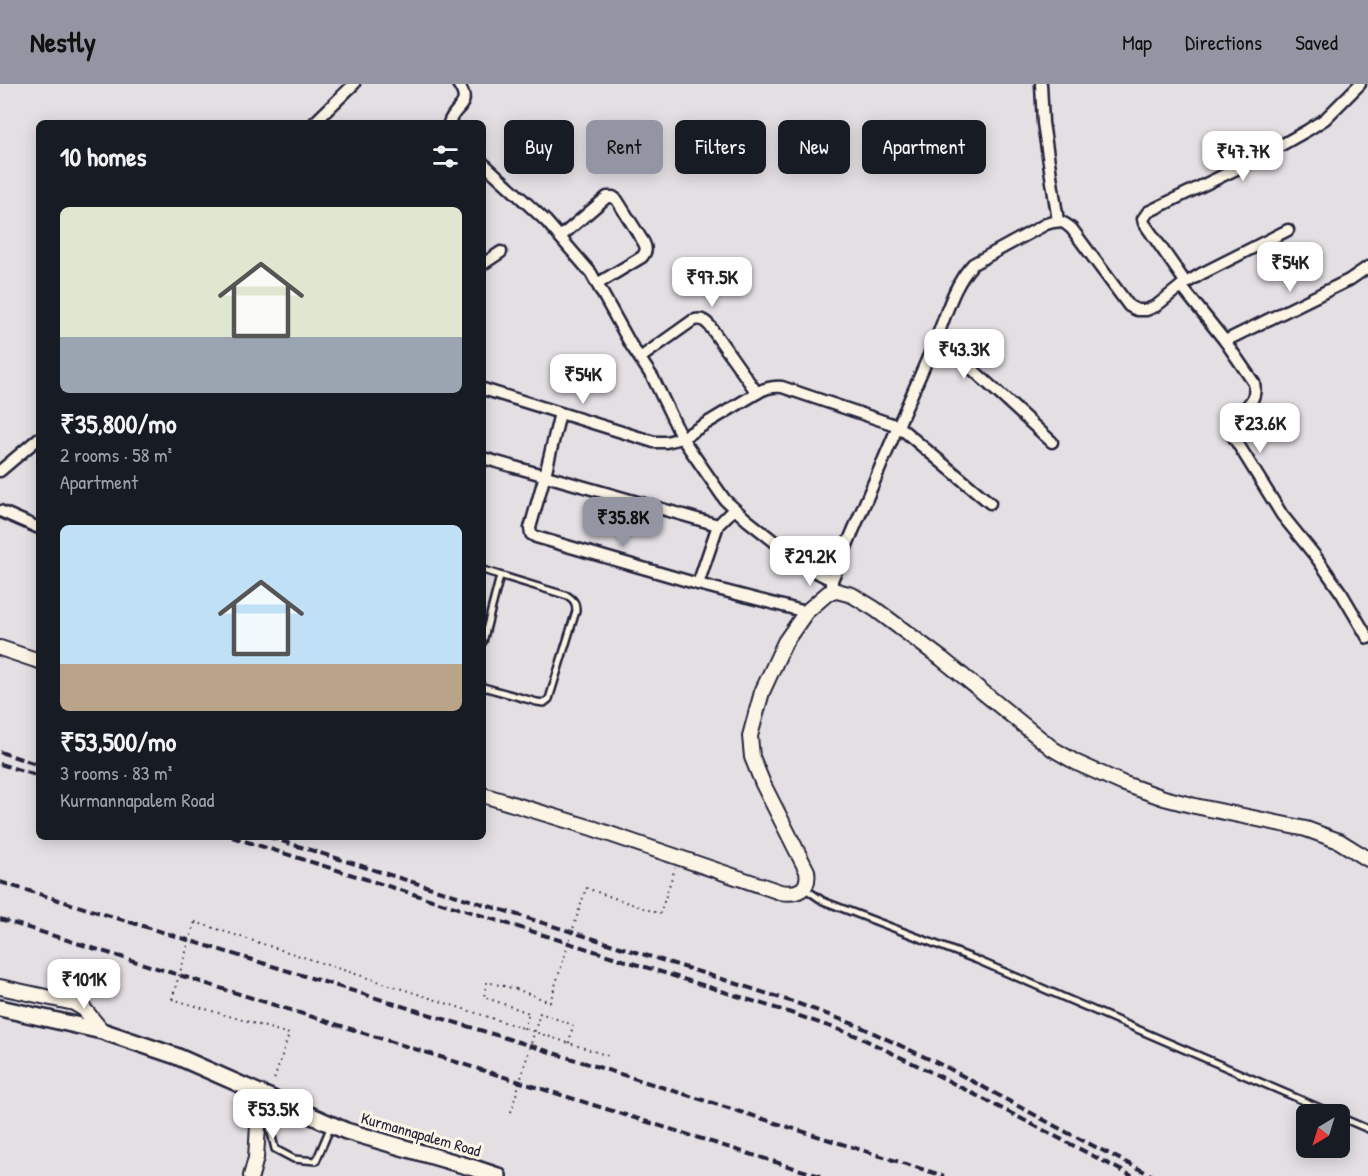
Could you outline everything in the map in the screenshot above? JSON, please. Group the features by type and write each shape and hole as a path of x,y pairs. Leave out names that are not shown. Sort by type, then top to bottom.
{"main road":[{"name":"Kurmannapalem Road","path":"0,1008 102,1030 176,1056 346,1131 498,1176"}],"street":[{"path":"317,120 354,84"},
{"path":"449,120 464,100 464,93 458,84"},
{"path":"1041,84 1043,123 1059,221"},
{"path":"1360,84 1325,119 1308,130 1255,160 1148,212 1143,219 1184,284 1254,383 1256,391 1254,397 1233,419 1230,427 1233,436 1282,515 1342,594 1368,638"},
{"path":"486,165 546,221 591,273 653,378 682,438 718,490 734,509 837,591 852,595 874,609 942,659 1053,749 1077,763 1164,798 1306,829 1339,842 1368,859"},
{"path":"560,237 607,197 617,200 644,243 646,252 642,257 597,284"},
{"path":"486,796 592,828 780,892 790,894 804,888 808,879 807,871 763,784 752,757 750,736 762,692 785,642 806,612 828,593 832,586 964,273 986,255 1046,224 1059,221 1066,223 1072,229 1129,306 1137,310 1146,310 1156,306 1184,284 1220,263 1288,230"},
{"path":"486,262 501,252"},
{"path":"1224,341 1349,280 1368,267"},
{"path":"640,358 698,318 709,325 757,393"},
{"path":"937,337 1052,442"},
{"path":"486,390 654,442 666,442 682,438 764,388 782,387 898,426 990,503"},
{"path":"560,413 530,528 531,534 698,584 806,612"},
{"path":"0,471 36,441"},
{"path":"486,459 718,525"},
{"path":"698,584 718,525 734,509"},
{"path":"0,511 36,527"},
{"path":"0,648 36,660"},
{"path":"0,987 74,1003 84,1009 102,1030"},
{"path":"251,1176 268,1096"}],"lane":[{"path":"486,571 568,596 576,604 549,699 543,703 537,702 486,688"},
{"path":"486,630 500,576"},
{"path":"804,888 823,901 977,960 1311,1104"},
{"path":"268,1096 270,1128 275,1149 294,1159 316,1161 332,1125"},
{"path":"1350,1121 1368,1129"}],"path":[{"path":"524,1029 529,1012 484,997 487,982 516,989 550,1002 586,888 660,914 678,857"},
{"path":"268,1096 290,1034 172,999 195,922 609,1056"},
{"path":"511,1112 540,1013 573,1025 569,1043"}],"railway":[{"path":"0,752 36,764"},
{"path":"0,764 36,775"},
{"path":"242,840 788,1012 857,1036 1132,1176"},
{"path":"279,840 725,980 859,1026 948,1068 1153,1176"},
{"path":"0,882 944,1176"},
{"path":"0,919 820,1176"}]}
